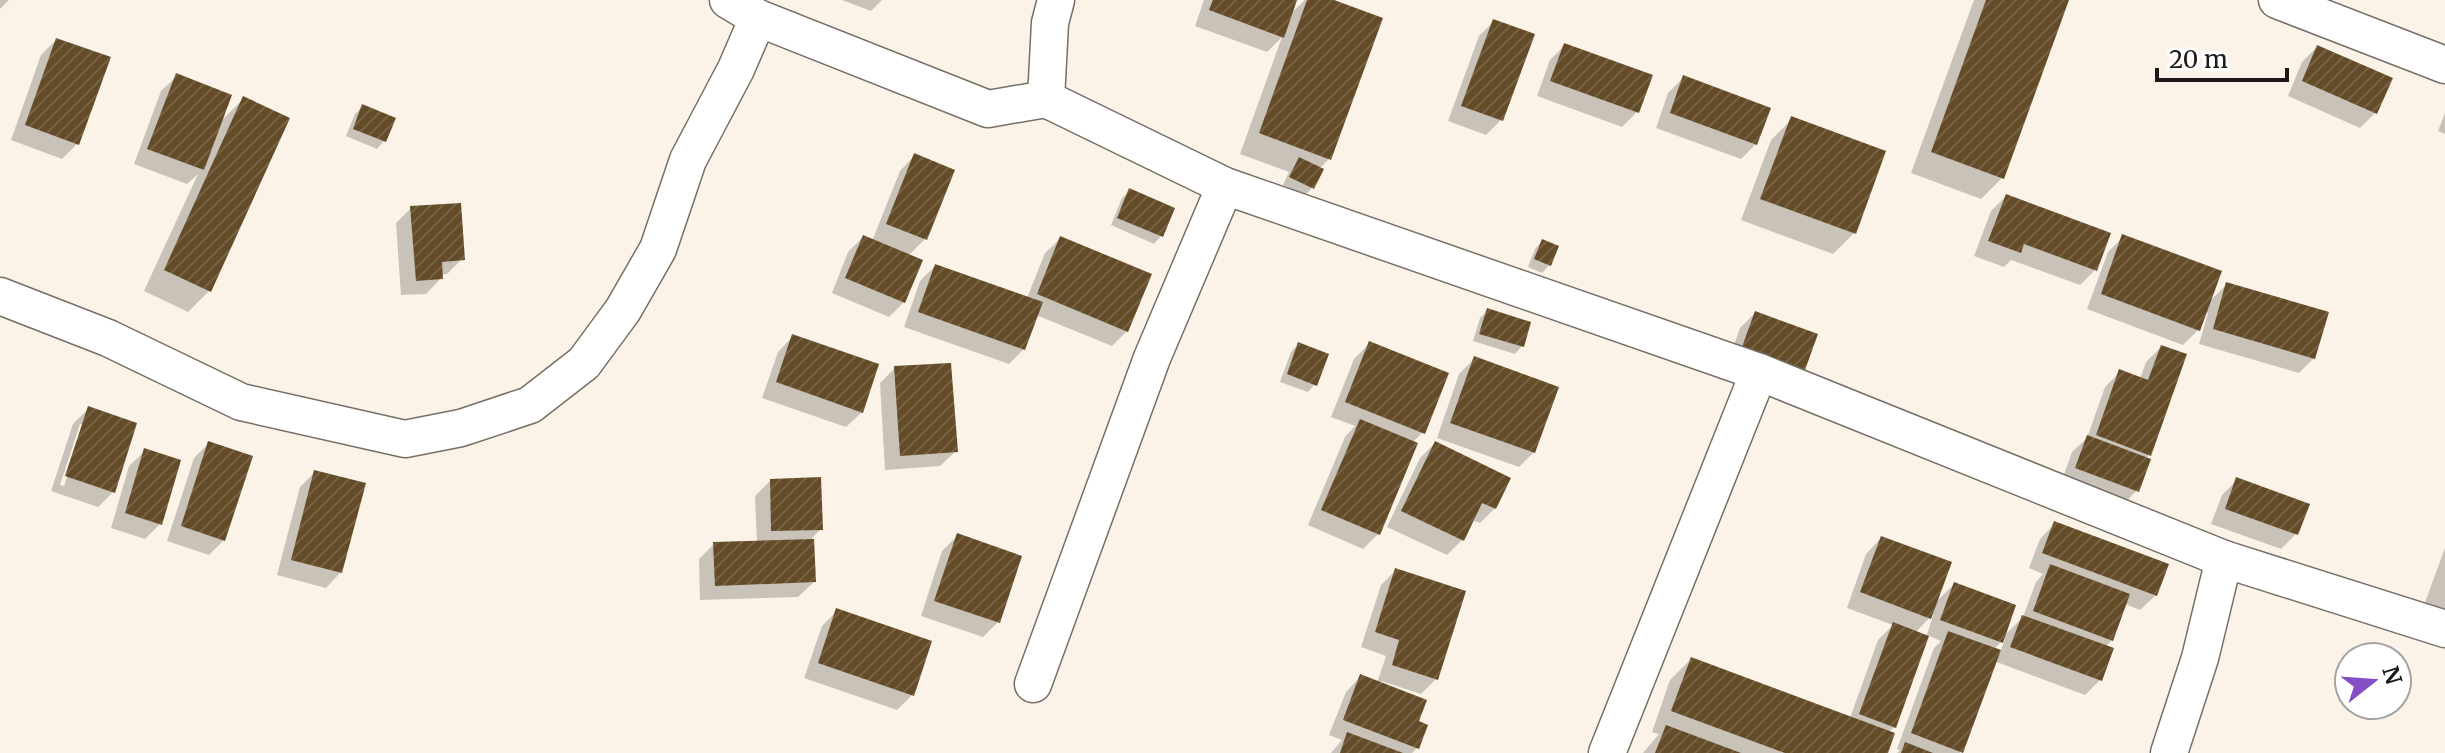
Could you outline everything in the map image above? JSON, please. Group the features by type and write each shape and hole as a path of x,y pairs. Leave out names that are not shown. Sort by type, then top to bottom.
{"street":[{"path":"1046,99 1050,23 1056,0"},
{"path":"2277,0 2445,65"},
{"path":"0,296 108,338 241,402 405,439 461,428 530,405 584,363 623,310 658,249 688,160 736,69 743,9 988,109 1046,99 1225,186 1759,372 2224,559 2445,629"},
{"path":"1033,684 1152,358 1225,186"},
{"path":"1607,753 1759,372"},
{"path":"2169,753 2200,658 2224,559"}],"building":[{"path":"1213,0 1297,0 1284,38 1209,10"},
{"path":"1307,0 1334,0 1383,18 1331,160 1259,133"},
{"path":"1986,0 2069,0 2004,179 1931,152"},
{"path":"1493,19 1535,34 1503,121 1461,106"},
{"path":"56,38 111,57 79,145 25,125"},
{"path":"1564,43 1653,75 1639,113 1550,81"},
{"path":"2317,45 2393,78 2377,114 2302,81"},
{"path":"176,73 232,95 204,170 147,149"},
{"path":"1683,75 1771,108 1757,145 1670,113"},
{"path":"243,96 290,118 211,292 164,270"},
{"path":"362,104 396,118 386,142 353,129"},
{"path":"1791,116 1886,151 1856,234 1760,199"},
{"path":"914,153 955,170 927,240 886,224"},
{"path":"1299,157 1324,169 1314,189 1289,177"},
{"path":"1129,188 1175,208 1163,237 1117,218"},
{"path":"2006,194 2111,233 2097,271 2024,244 2021,253 1988,241"},
{"path":"461,203 465,260 442,262 443,279 416,281 410,206"},
{"path":"2122,234 2222,271 2200,331 2101,294"},
{"path":"863,235 923,260 905,303 845,278"},
{"path":"1060,236 1152,274 1128,332 1037,294"},
{"path":"1542,239 1559,246 1551,266 1534,259"},
{"path":"935,264 1043,302 1025,350 918,312"},
{"path":"2226,282 2329,312 2315,359 2213,329"},
{"path":"1487,308 1531,322 1524,347 1479,334"},
{"path":"1755,311 1818,334 1805,370 1742,347"},
{"path":"792,334 879,364 863,413 776,382"},
{"path":"1369,341 1449,373 1425,434 1345,402"},
{"path":"1298,342 1329,354 1317,386 1287,374"},
{"path":"2161,345 2187,354 2151,456 2096,435 2119,369 2148,380"},
{"path":"1474,356 1559,387 1535,453 1450,423"},
{"path":"951,363 958,452 900,456 894,366"},
{"path":"88,406 137,423 115,493 65,476"},
{"path":"1360,419 1418,443 1380,535 1321,510"},
{"path":"2087,435 2151,459 2139,492 2075,468"},
{"path":"208,441 253,456 225,541 181,526"},
{"path":"1435,441 1511,478 1496,509 1482,503 1464,541 1401,511"},
{"path":"144,448 181,460 162,525 125,513"},
{"path":"314,470 366,483 342,573 291,560"},
{"path":"821,477 823,530 771,531 770,479"},
{"path":"2236,477 2310,504 2298,535 2225,509"},
{"path":"2054,521 2169,564 2157,596 2042,553"},
{"path":"957,533 1022,556 1000,623 934,601"},
{"path":"1881,536 1952,562 1931,619 1860,592"},
{"path":"814,539 816,582 715,586 713,542"},
{"path":"2050,564 2130,594 2113,641 2033,611"},
{"path":"1395,568 1466,591 1438,680 1392,665 1399,640 1375,632"},
{"path":"1954,582 2016,605 2003,643 1940,620"},
{"path":"836,608 932,641 914,696 818,663"},
{"path":"2022,615 2114,648 2102,681 2010,647"},
{"path":"1893,622 1929,636 1896,728 1859,714"},
{"path":"1948,631 2001,650 1963,753 1911,733"},
{"path":"1691,657 1895,733 1888,753 1785,753 1671,711"},
{"path":"1360,674 1427,700 1419,721 1428,725 1419,749 1343,720"},
{"path":"1666,725 1741,753 1655,753"},
{"path":"1347,732 1403,753 1340,753"},
{"path":"1905,742 1933,753 1901,753"}]}
